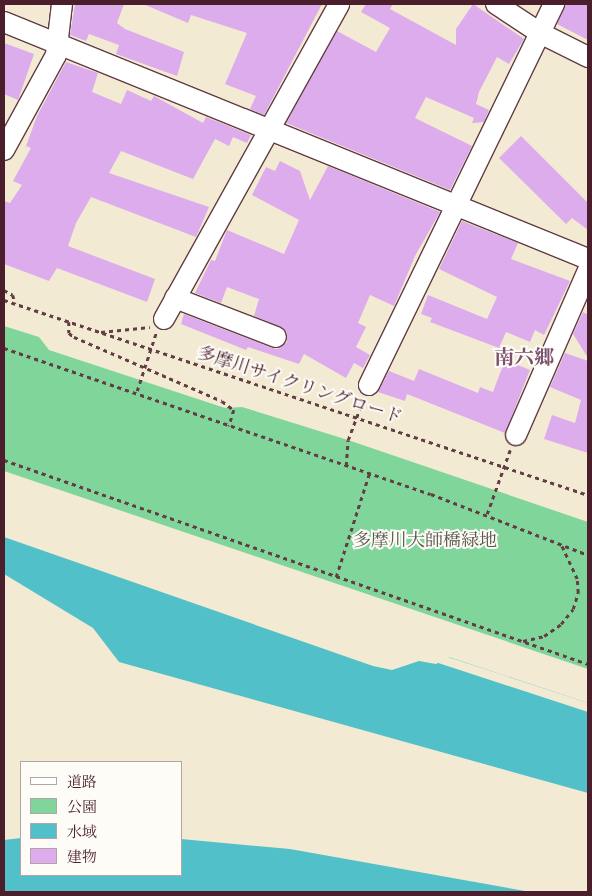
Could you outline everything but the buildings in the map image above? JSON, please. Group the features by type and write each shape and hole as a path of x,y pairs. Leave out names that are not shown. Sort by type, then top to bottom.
{"street":[{"path":"4,150 56,55 59,44 62,4"},
{"path":"158,325 270,130 339,4"},
{"path":"496,4 540,33 588,57"},
{"path":"366,391 554,4"},
{"path":"4,22 588,259"},
{"path":"513,441 588,270"},
{"path":"175,298 276,337"}],"path":[{"path":"4,290 13,295 15,304"},
{"name":"多摩川サイクリングロード","path":"4,300 504,464 588,495"},
{"path":"69,322 69,333 74,336 232,407 230,426"},
{"path":"101,332 158,325 137,391"},
{"path":"4,348 137,391 230,426 487,514 588,555"},
{"path":"346,466 348,440 366,391"},
{"path":"487,514 513,441"},
{"path":"4,460 588,664"},
{"path":"336,576 369,474"},
{"path":"522,641 544,636 562,624 573,609 578,593 577,579 561,544"}],"green space":[{"name":"多摩川大師橋緑地","path":"4,326 39,337 49,350 225,408 242,407 348,440 588,522 588,669 4,471"}],"water":[{"path":"4,537 373,666 392,670 419,661 436,664 449,657 588,703 588,793 119,662 93,628 4,574"},
{"path":"20,838 20,876 182,876 182,839 290,849 531,892 4,892 4,840"}],"pier":[{"path":"445,656 588,703 588,712 423,658 435,661"}],"district":[{"name":"南六郷","path":"524,356"}]}
